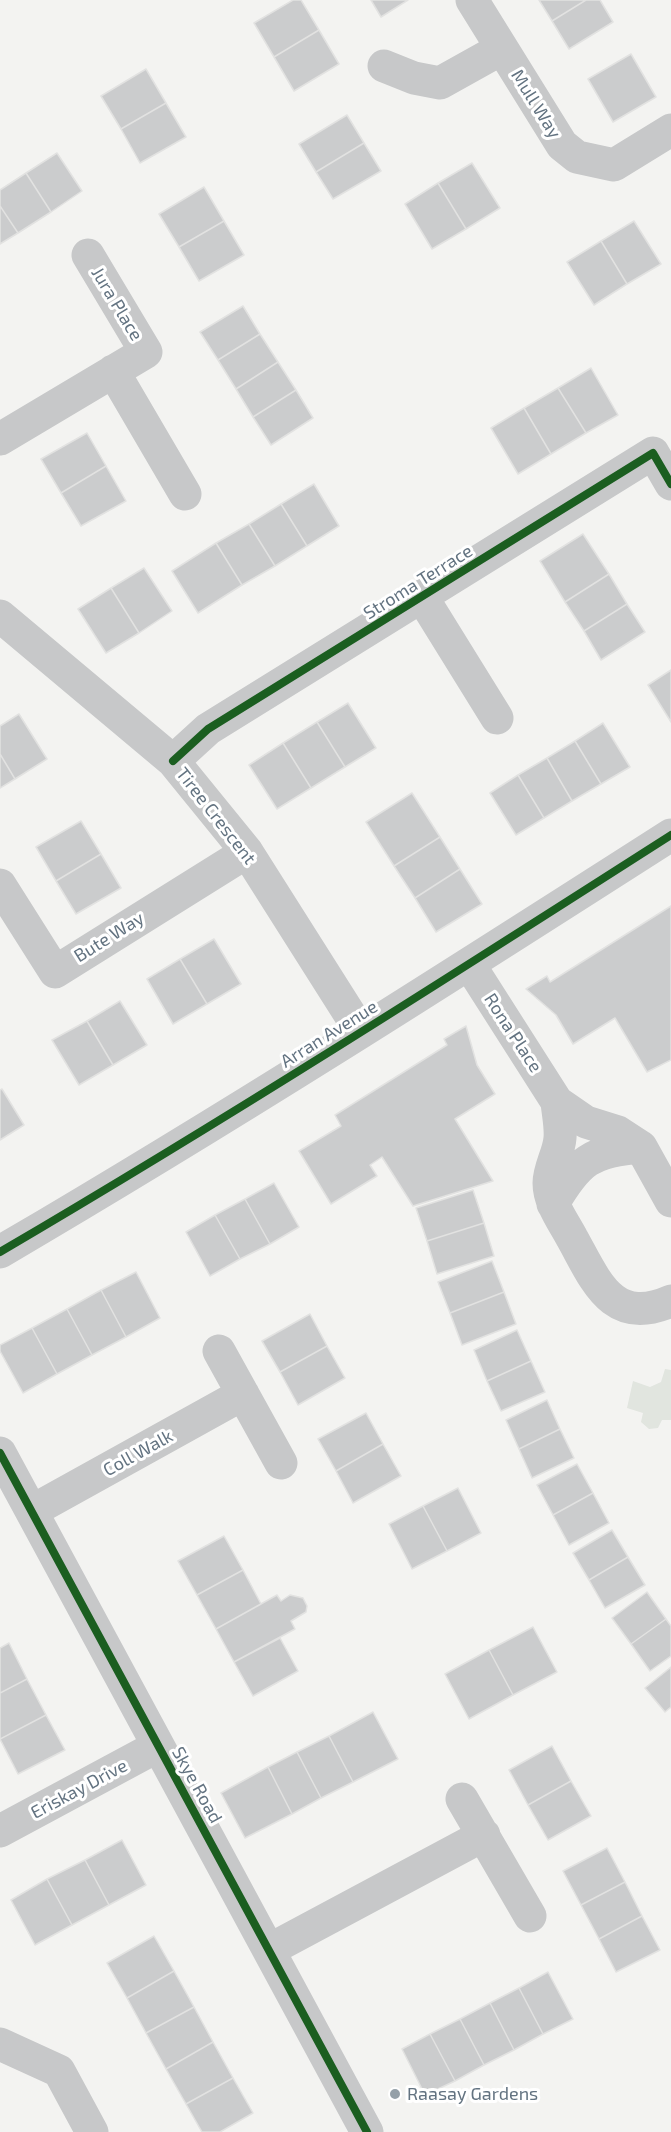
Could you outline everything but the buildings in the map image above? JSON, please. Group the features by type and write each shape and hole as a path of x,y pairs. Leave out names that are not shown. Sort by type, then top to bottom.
{"street":[{"name":"Mull Way","path":"472,0 562,145 577,157 614,165 671,130"},
{"path":"384,66 414,78 440,83 501,48"},
{"name":"Jura Place","path":"0,439 146,352 88,255"},
{"path":"113,371 186,494"},
{"name":"Stroma Terrace","path":"173,761 208,729 652,453 671,484"},
{"name":"Stroma Terrace","path":"422,597 497,718"},
{"name":"Tiree Crescent","path":"0,616 173,761 246,852 360,1032"},
{"name":"Arran Avenue","path":"0,1252 109,1188 671,835"},
{"name":"Bute Way","path":"1,889 55,972 246,852"},
{"name":"Rona Place","path":"469,964 557,1102 586,1122 618,1132 641,1147 671,1201"},
{"name":"Rona Place","path":"557,1102 560,1138 549,1183 553,1204 601,1291 615,1302 632,1310 653,1309 671,1301"},
{"path":"553,1204 571,1174 590,1157 611,1150 641,1147"},
{"path":"219,1351 281,1463"},
{"name":"Coll Walk","path":"32,1511 243,1394"},
{"name":"Skye Road","path":"0,1453 158,1746 271,1949 367,2132"},
{"name":"Eriskay Drive","path":"0,1831 158,1746"},
{"path":"462,1799 530,1916"},
{"path":"271,1949 484,1835"},
{"path":"0,2044 59,2071 92,2132"}],"shaded area":[{"path":"665,1369 671,1370 671,1420 662,1420 658,1428 649,1429 641,1422 643,1413 627,1408 633,1381 650,1387 661,1382"}],"cycle path":[{"path":"173,761 208,729 653,453 671,484"},
{"path":"0,1252 254,1099 671,835"},
{"path":"0,1453 367,2132"}],"place":[{"name":"Raasay Gardens","path":"395,2094"}]}
